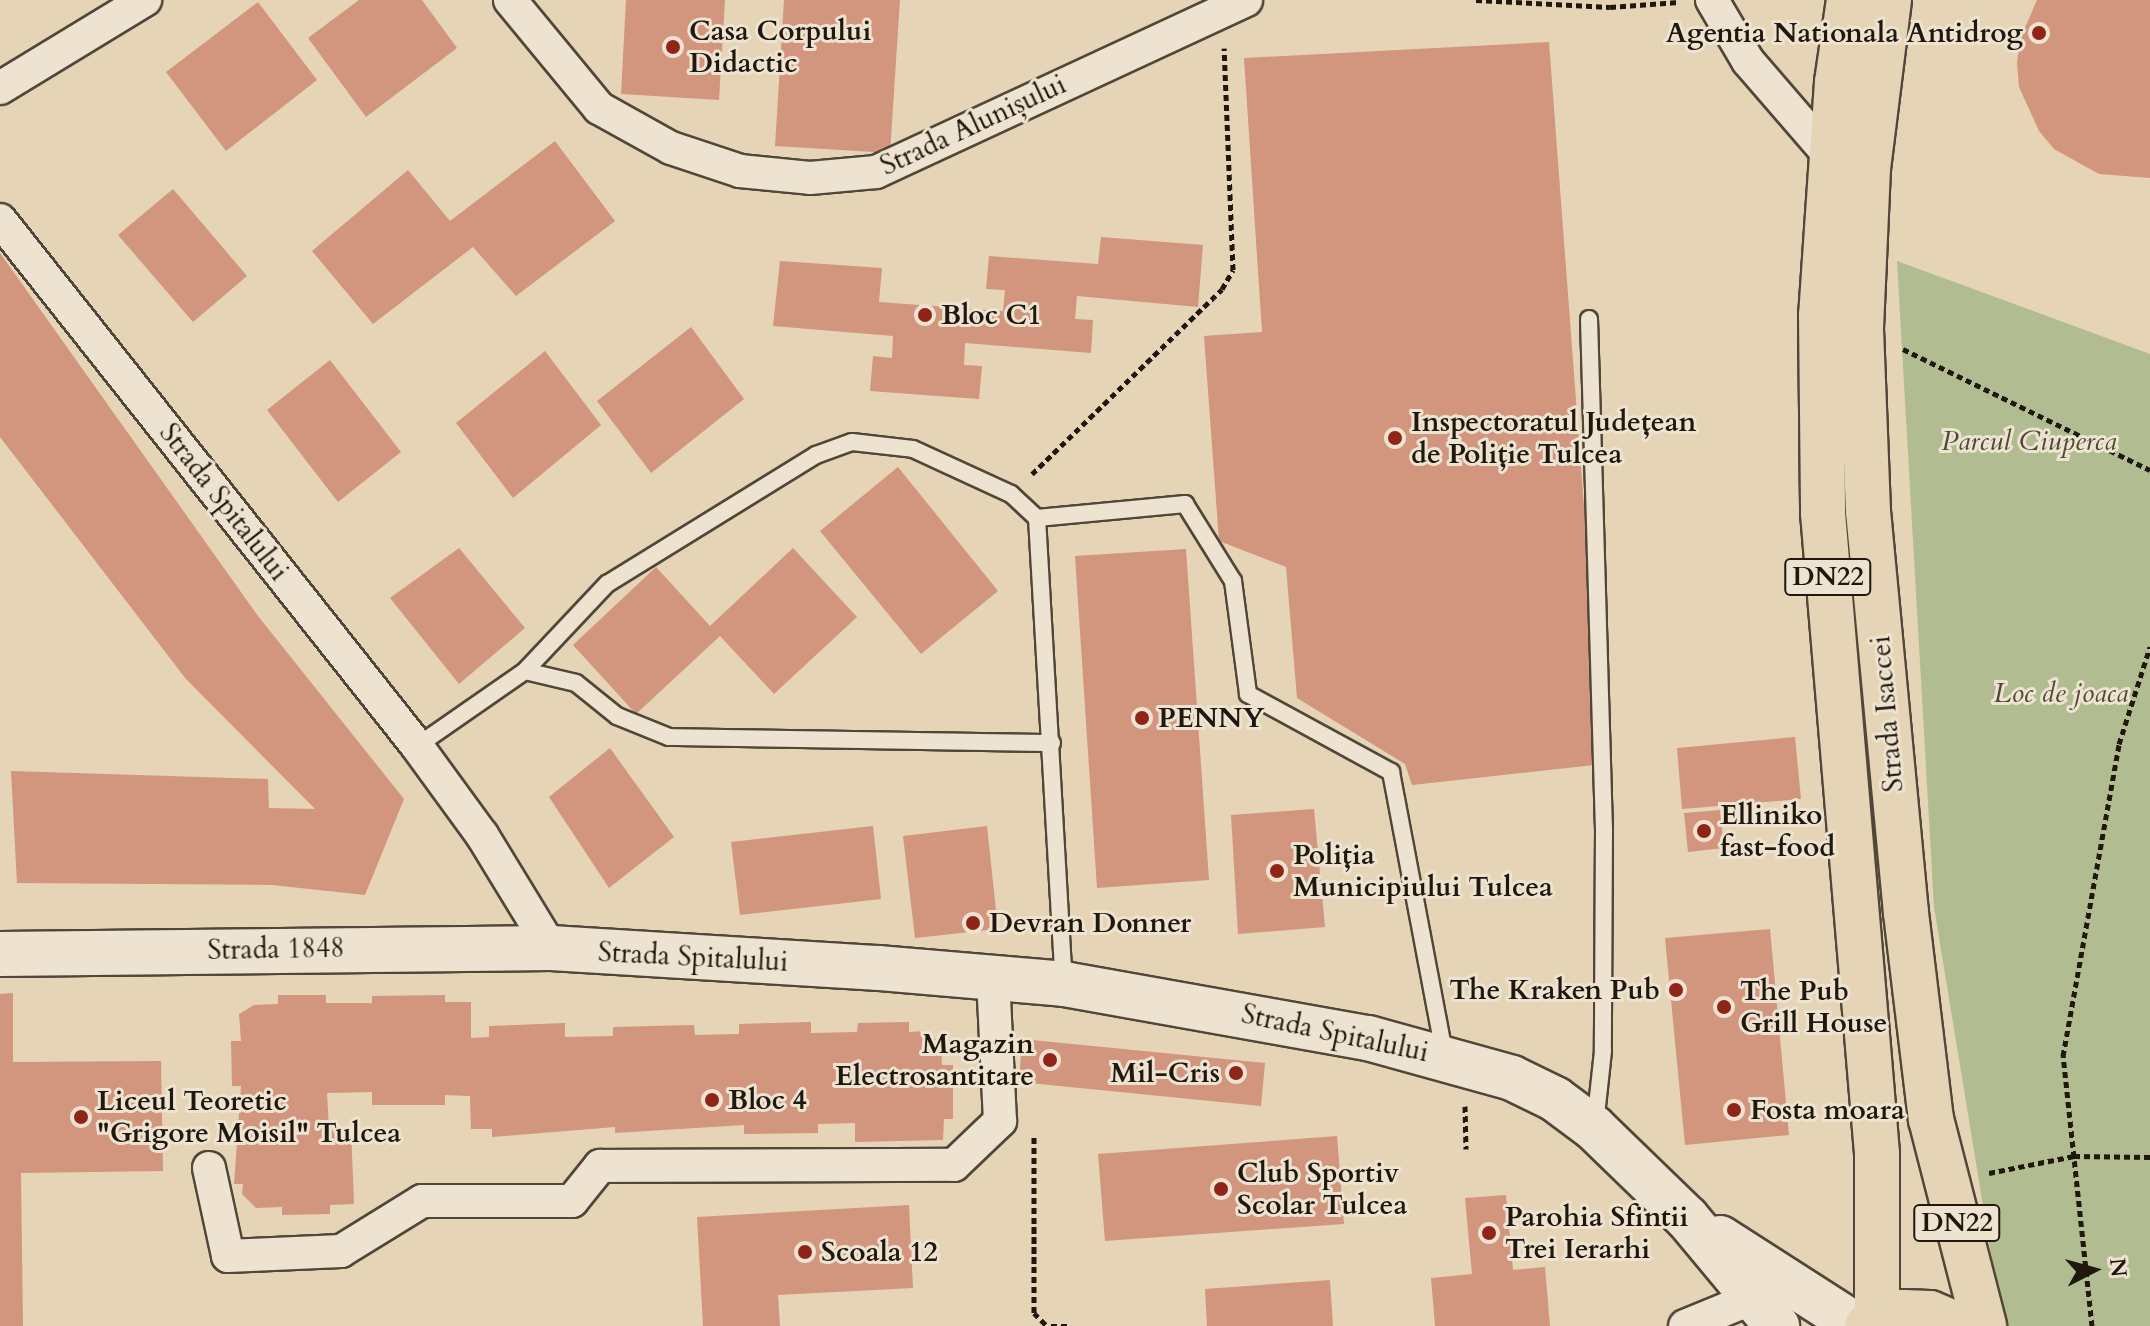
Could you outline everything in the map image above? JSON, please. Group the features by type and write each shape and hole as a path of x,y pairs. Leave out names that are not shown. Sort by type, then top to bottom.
{"main road":[{"name":"Strada Isaccei","path":"1849,0 1831,157 1821,315 1823,513 1877,1154 1867,1324"},
{"name":"Strada Isaccei","path":"1889,0 1868,168 1861,329 1868,511 1906,913 1931,1119 1984,1326"},
{"name":"Strada Spitalului","path":"551,948 1064,984 1187,1002 1447,1077 1512,1078 1555,1099 1594,1128 1687,1218 1765,1312"},
{"name":"Strada 1848","path":"0,954 551,948"},
{"name":"Strada Spitalului","path":"1687,1218 1867,1324"},
{"path":"1867,1324 1903,1312 1930,1313 1961,1326"}],"street":[{"path":"0,88 145,0"},
{"name":"Strada Alunișului","path":"510,0 599,108 671,148 740,171 810,178 876,172 1234,5"},
{"path":"1712,0 1748,61 1831,157"},
{"name":"Strada Spitalului","path":"0,220 417,746 482,835 551,948"},
{"path":"209,1168 228,1256 341,1251 422,1201 572,1201 600,1166 954,1165 1000,1121 993,977"},
{"path":"1685,1326 1765,1312"}],"lane":[{"path":"1589,319 1604,829 1603,1051 1594,1128"},
{"path":"417,746 525,671 607,584 816,455 852,442 913,449 1011,494 1037,518 1064,984"},
{"path":"1037,518 1185,504 1233,581 1248,694 1391,772 1447,1077"},
{"path":"525,671 576,683 617,716 669,737 1052,743"}],"path":[{"path":"1476,0 1610,7 1693,1"},
{"path":"1011,494 1222,289 1233,270 1234,5"},
{"path":"1861,329 2150,470"},
{"path":"2092,1326 2063,1056 2119,744 2150,647"},
{"path":"1447,1077 1468,1102 1466,1149"},
{"path":"1000,1121 1031,1123 1034,1129 1034,1313 1049,1326 1068,1326"},
{"path":"1946,1182 2074,1156 2150,1157"}],"green space":[{"name":"Parcul Ciuperca","path":"1897,261 2150,354 2150,1326 2006,1326 1998,1297 1934,907"}],"building":[{"path":"359,0 422,0 457,48 366,117 308,38"},
{"name":"Casa Corpului Didactic","path":"626,0 725,0 719,100 621,94"},
{"path":"784,0 900,0 890,153 775,146"},
{"path":"2037,0 2150,0 2150,178 2099,174 2054,149 2039,131 2019,87 2017,63 2020,39"},
{"path":"258,2 317,80 226,151 166,72"},
{"name":"Inspectoratul Județean de Poliție Tulcea","path":"1549,42 1589,573 1594,765 1412,785 1405,764 1297,698 1286,567 1219,541 1204,336 1262,332 1244,58"},
{"path":"555,141 615,221 516,296 473,247 373,324 312,251 408,170 450,221"},
{"path":"173,189 247,276 193,322 118,235"},
{"name":"Bloc C1","path":"1101,237 1203,245 1198,307 1077,296 1075,319 1093,320 1091,353 965,343 964,365 982,366 979,399 870,391 873,356 892,358 893,336 773,326 780,261 882,268 879,302 1003,311 1005,290 986,289 989,256 1098,264"},
{"path":"0,253 258,616 404,799 365,895 272,885 17,883 11,771 268,779 269,808 315,809 186,679 0,437"},
{"path":"691,327 744,399 651,473 597,401"},
{"path":"545,351 601,425 513,498 456,423"},
{"path":"330,360 401,452 338,502 267,410"},
{"path":"898,467 998,591 921,654 820,531"},
{"path":"459,548 525,628 459,684 390,598"},
{"path":"793,548 857,617 774,694 720,636 636,714 573,645 656,567 710,626"},
{"name":"PENNY","path":"1186,549 1209,880 1097,888 1075,556"},
{"path":"1795,737 1801,799 1682,809 1677,748"},
{"path":"610,748 674,837 609,888 549,797"},
{"name":"Poliția Municipiului Tulcea","path":"1314,809 1325,927 1238,934 1231,815"},
{"name":"Elliniko fast-food","path":"1720,810 1724,848 1688,852 1684,813"},
{"path":"873,826 881,899 740,915 731,842"},
{"path":"987,826 998,929 915,938 903,836"},
{"name":"The Pub Grill House","path":"1770,929 1789,1135 1685,1145 1665,938"},
{"name":"Liceul Teoretic \"Grigore Moisil\" Tulcea","path":"13,993 13,1062 161,1061 163,1171 21,1173 23,1326 0,1326 0,994"},
{"name":"Bloc 4","path":"278,995 326,995 326,1003 372,1003 372,996 445,995 445,1002 471,1002 471,1038 489,1037 489,1026 565,1023 565,1037 613,1036 613,1027 694,1025 695,1035 739,1034 739,1024 811,1022 811,1033 857,1032 858,1023 909,1022 909,1032 926,1031 941,1044 942,1065 953,1065 953,1119 944,1119 943,1140 855,1142 855,1123 818,1124 818,1133 744,1134 744,1125 615,1133 615,1127 492,1137 492,1129 471,1129 470,1096 445,1095 445,1105 372,1105 372,1092 327,1093 329,1130 351,1129 354,1204 330,1205 330,1214 282,1215 282,1207 256,1208 242,1194 243,1184 234,1184 241,1086 232,1086 231,1041 241,1041 239,1014 254,1005 278,1004"},
{"path":"1022,1039 1265,1063 1261,1106 1019,1082"},
{"name":"Club Sportiv Scolar Tulcea","path":"1337,1136 1344,1224 1105,1241 1098,1154"},
{"name":"Parohia Sfintii Trei Ierarhi","path":"1506,1195 1513,1270 1545,1267 1550,1326 1435,1326 1431,1278 1472,1274 1465,1198"},
{"name":"Scoala 12","path":"909,1205 913,1288 778,1295 780,1326 703,1326 697,1217"},
{"path":"1330,1280 1333,1326 1207,1326 1205,1289"}],"place":[{"name":"Agentia Nationala Antidrog","path":"2039,33"},
{"name":"Casa Corpului Didactic","path":"673,47"},
{"name":"Bloc C1","path":"925,315"},
{"name":"Inspectoratul Județean de Poliție Tulcea","path":"1395,438"},
{"name":"PENNY","path":"1142,718"},
{"name":"Elliniko fast-food","path":"1704,831"},
{"name":"Poliția Municipiului Tulcea","path":"1277,871"},
{"name":"Devran Donner","path":"973,923"},
{"name":"The Kraken Pub","path":"1676,990"},
{"name":"The Pub Grill House","path":"1724,1007"},
{"name":"Magazin Electrosantitare","path":"1050,1060"},
{"name":"Mil-Cris","path":"1236,1073"},
{"name":"Bloc 4","path":"712,1100"},
{"name":"Fosta moara","path":"1734,1110"},
{"name":"Liceul Teoretic \"Grigore Moisil\" Tulcea","path":"81,1117"},
{"name":"Club Sportiv Scolar Tulcea","path":"1221,1189"},
{"name":"Parohia Sfintii Trei Ierarhi","path":"1489,1233"},
{"name":"Scoala 12","path":"805,1252"}],"park label":[{"name":"Loc de joaca","path":"2061,693"}]}
